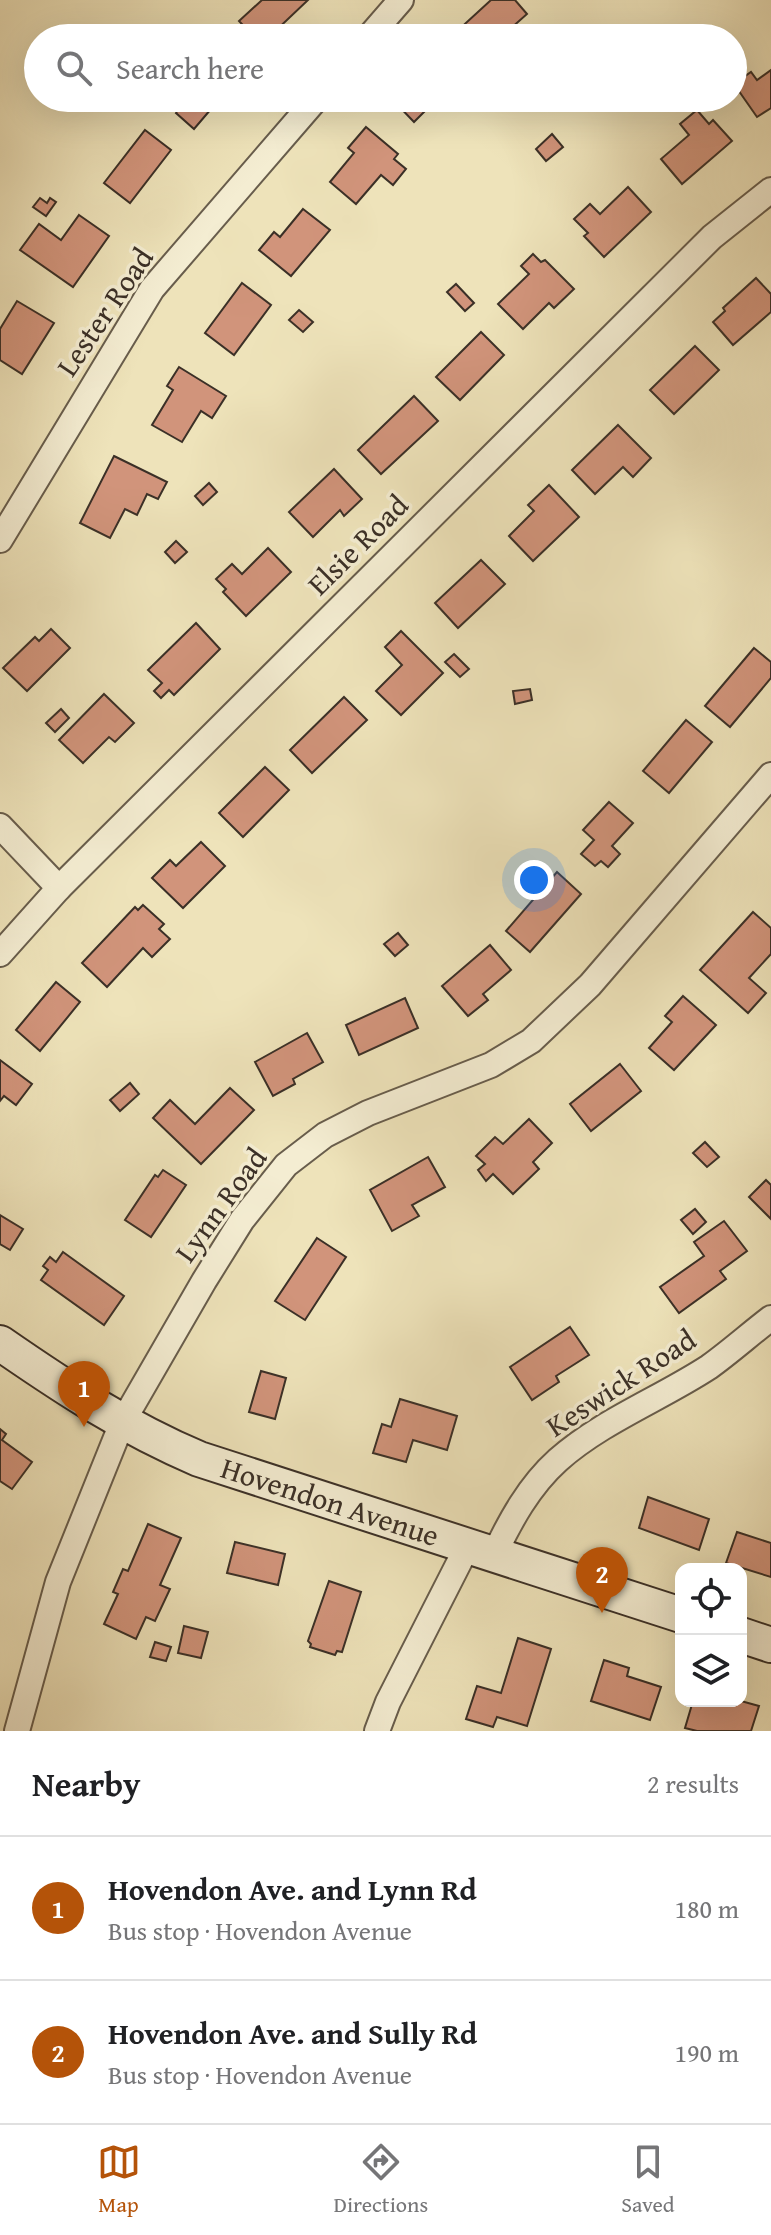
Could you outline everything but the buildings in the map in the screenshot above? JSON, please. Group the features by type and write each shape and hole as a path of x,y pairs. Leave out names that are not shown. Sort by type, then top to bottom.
{"street":[{"path":"380,24 401,0"},
{"name":"Lester Road","path":"0,540 152,289 305,112"},
{"name":"Elsie Road","path":"0,954 59,888 712,237 771,190"},
{"name":"Lynn Road","path":"17,1731 58,1582 122,1423 242,1220 286,1165 325,1135 368,1113 491,1065 531,1041 590,985 771,775"},
{"path":"0,826 59,888"},
{"name":"Keswick Road","path":"377,1731 388,1702 480,1551 509,1523 530,1491 557,1461 586,1439 710,1366 771,1318"},
{"name":"Hovendon Avenue","path":"0,1343 122,1423 199,1459 675,1613"},
{"path":"747,1637 771,1645"}],"place":[{"name":"Hovendon Ave. and Lynn Rd","path":"84,1427"},
{"name":"Hovendon Ave. and Sully Rd","path":"602,1613"}]}
